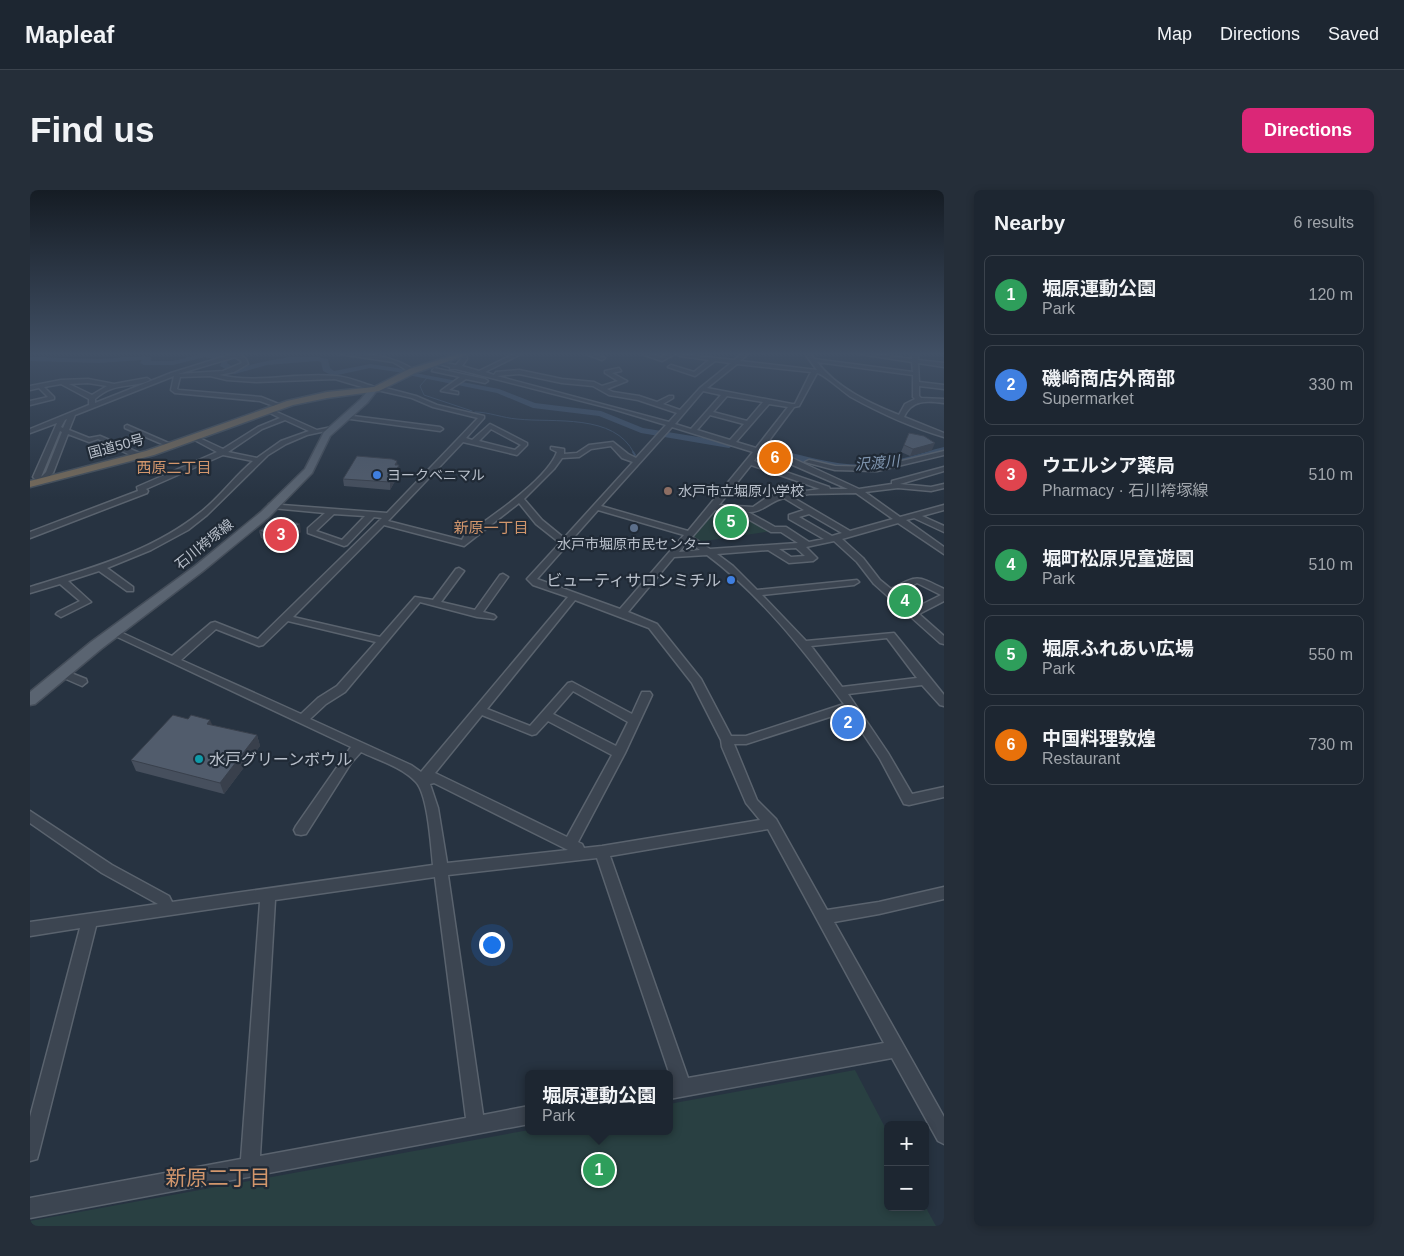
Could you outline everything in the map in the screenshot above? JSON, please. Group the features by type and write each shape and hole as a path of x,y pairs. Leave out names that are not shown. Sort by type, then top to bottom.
{"highway":[{"name":"国道50号","path":"36,483 139,456 268,410 296,402"}],"main road":[{"name":"石川袴塚線","path":"30,700 61,673 217,555 272,506 305,474 313,462 323,438 361,402"}],"street":[{"path":"30,431 102,402"},
{"path":"270,402 280,406"},
{"path":"174,660 215,625 259,643 387,519 482,417 426,402"},
{"path":"593,402 758,450 789,460 832,478 858,491 944,551"},
{"path":"652,402 682,410 693,410"},
{"path":"689,402 532,579 536,583 653,626 684,664 697,682 727,740 728,747 752,803 770,823 944,1135"},
{"path":"708,413 718,402"},
{"path":"732,442 767,402"},
{"path":"774,402 792,406 798,405 800,402"},
{"path":"868,402 944,435"},
{"path":"901,417 904,408 913,402"},
{"path":"621,614 750,462 792,406"},
{"path":"268,410 315,431"},
{"path":"690,430 701,412 749,423"},
{"path":"36,483 50,473 62,430 72,414"},
{"path":"345,417 440,429"},
{"path":"36,483 62,418"},
{"path":"30,534 144,491 140,489 222,453 260,428 285,418"},
{"path":"461,439 517,453 525,444 490,426 474,442"},
{"path":"127,427 171,446"},
{"path":"30,590 100,567 159,542 193,523 212,507 256,460 283,442 315,431 332,429"},
{"path":"62,430 89,440 98,437 139,456"},
{"path":"193,437 222,453 256,460"},
{"path":"560,456 579,455 589,447 613,444 625,456 636,461"},
{"path":"272,506 372,514 464,544 467,538 528,492 560,456 561,451 553,448"},
{"path":"789,460 866,470 888,468 944,453"},
{"path":"920,460 943,470"},
{"path":"750,462 832,491"},
{"path":"898,486 894,484 943,470"},
{"path":"712,507 754,510 772,498 809,492 858,491 898,486 931,489 944,486"},
{"path":"785,496 849,534"},
{"path":"519,498 539,522 564,542"},
{"path":"595,508 687,536 730,568 804,644 884,756 909,800 944,792"},
{"path":"671,555 804,546 942,509"},
{"path":"332,511 311,530 312,533 344,543 372,514"},
{"path":"810,511 792,517 834,538 890,593 942,636"},
{"path":"744,513 774,530 783,529 804,546 813,558 789,560 772,548"},
{"path":"914,515 944,529"},
{"path":"100,567 130,589"},
{"path":"435,603 459,571"},
{"path":"477,614 503,577"},
{"path":"61,580 86,602 61,614"},
{"path":"890,593 915,580 919,580 944,595 913,613"},
{"path":"755,592 854,582"},
{"path":"422,780 573,597"},
{"path":"303,719 322,701 341,689 418,599 491,617"},
{"path":"286,618 381,640"},
{"path":"114,633 408,768 422,780 432,808 476,1125"},
{"path":"804,644 890,635 925,681 944,702"},
{"path":"61,673 82,682"},
{"path":"839,691 925,681"},
{"path":"479,710 532,731 572,686 634,720"},
{"path":"570,844 646,695"},
{"path":"727,740 746,740 850,706"},
{"path":"546,715 618,753"},
{"path":"301,830 347,760 360,746"},
{"path":"422,780 435,778 570,844 594,852"},
{"path":"30,816 107,869 164,900 168,908"},
{"path":"30,929 441,870 594,852 770,823"},
{"path":"594,852 669,1070"},
{"path":"823,917 879,908 944,893"},
{"path":"250,1167 268,896"},
{"path":"30,1152 90,920"},
{"path":"676,1089 895,1048"},
{"path":"30,1208 525,1117"}],"green space":[{"path":"714,510 741,513 772,531 698,542 693,536"},
{"path":"855,1070 884,1125 884,1211 928,1211 936,1226 30,1226 30,1221 525,1131 525,1135 673,1135 673,1103"}],"building":[{"path":"909,433 924,436 935,443 913,449 904,445"},
{"name":"ヨークベニマル","path":"357,456 392,459 397,461 395,465 399,465 390,482 343,479"},
{"path":"281,517 300,524 278,538 259,531"},
{"name":"水戸グリーンボウル","path":"173,715 188,719 191,715 210,720 207,724 257,735 220,783 131,760"}],"waterway":[{"path":"446,402 472,411"},
{"name":"沢渡川","path":"527,402 533,405 601,414 641,430 729,445"},
{"path":"475,412 517,419 565,421 598,426 612,431 625,440 634,453"},
{"name":"沢渡川","path":"779,453 825,464 860,468 890,464 944,450"},
{"path":"633,452 635,455 633,458"}],"place":[{"name":"中国料理敦煌","path":"775,458"},
{"name":"ヨークベニマル","path":"377,475"},
{"name":"水戸市立堀原小学校","path":"668,491"},
{"name":"堀原ふれあい広場","path":"731,522"},
{"name":"水戸市堀原市民センター","path":"634,528"},
{"name":"ウエルシア薬局","path":"281,535"},
{"name":"ビューティサロンミチル","path":"731,580"},
{"name":"堀町松原児童遊園","path":"905,601"},
{"name":"磯崎商店外商部","path":"848,723"},
{"name":"水戸グリーンボウル","path":"199,759"},
{"name":"堀原運動公園","path":"599,1170"}],"district":[{"name":"西原二丁目","path":"174,468"},
{"name":"新原一丁目","path":"491,528"},
{"name":"新原二丁目","path":"218,1178"}]}
